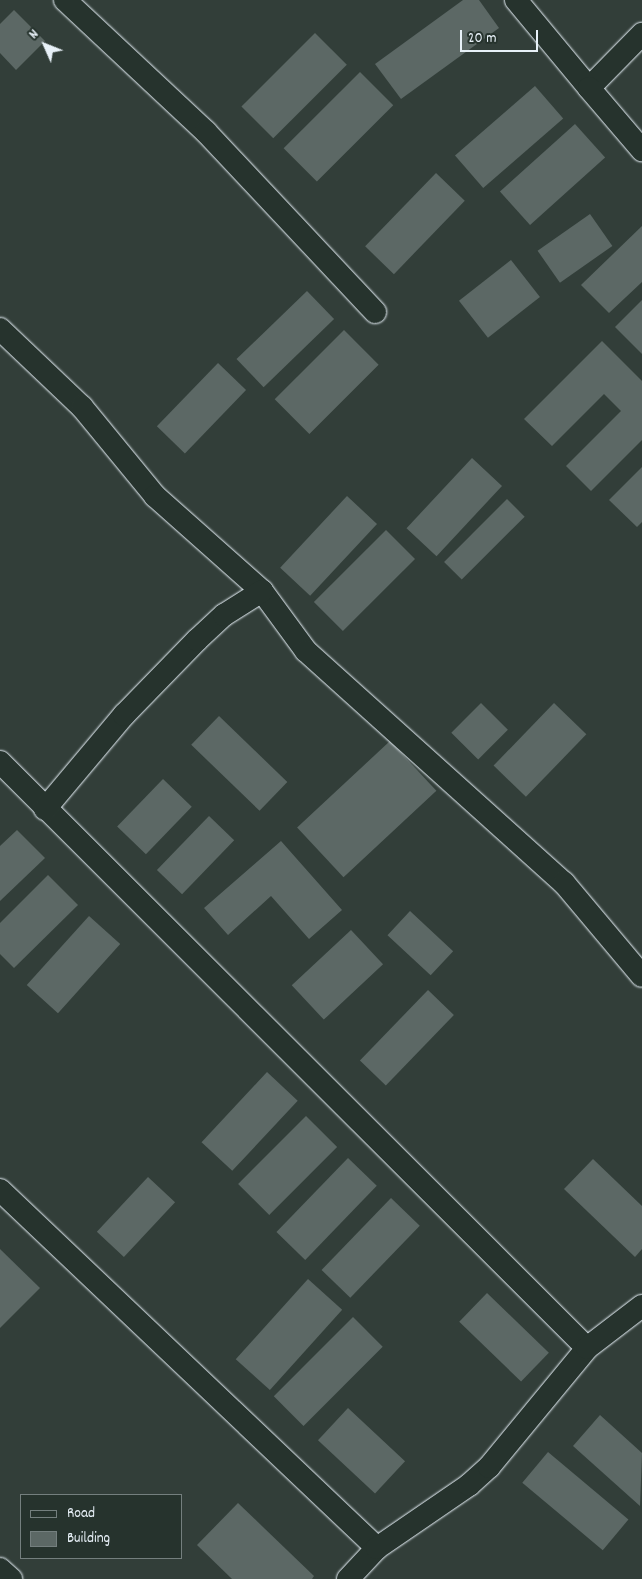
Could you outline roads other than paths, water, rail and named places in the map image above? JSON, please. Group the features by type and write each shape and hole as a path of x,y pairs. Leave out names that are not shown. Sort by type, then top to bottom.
{"street":[{"path":"64,0 206,132 375,312"},
{"path":"516,0 642,150"},
{"path":"589,88 642,34"},
{"path":"0,329 82,407 155,496 262,591 306,651 527,847 564,883 642,976"},
{"path":"46,809 124,715 198,640 224,615 262,591"},
{"path":"0,762 587,1348"},
{"path":"0,1190 377,1548"},
{"path":"348,1579 377,1548 469,1485 489,1466 587,1348 642,1306"},
{"path":"0,1569 11,1579"}]}
